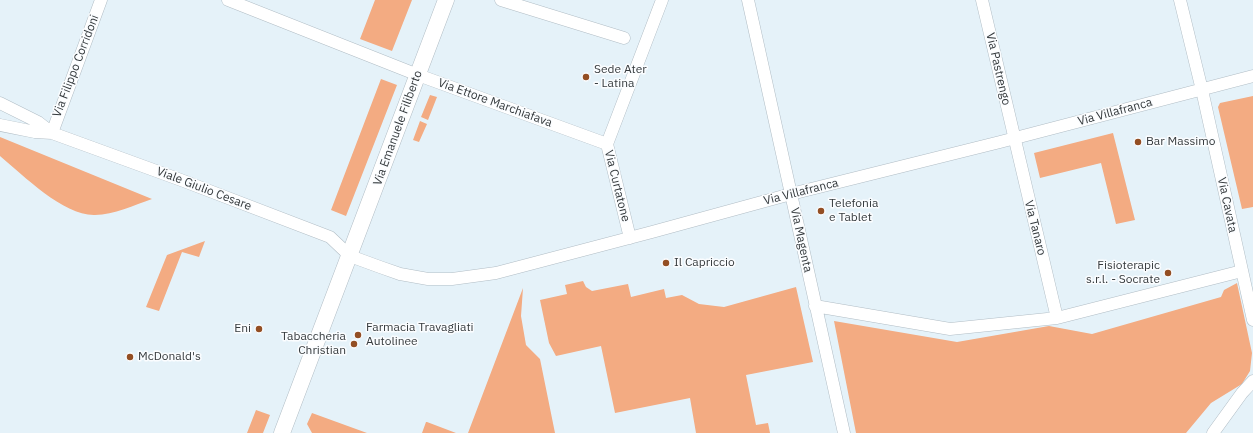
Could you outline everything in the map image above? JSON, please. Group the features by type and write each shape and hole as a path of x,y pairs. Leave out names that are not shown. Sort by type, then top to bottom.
{"main road":[{"name":"Via Emanuele Filiberto","path":"282,433 446,0"}],"street":[{"name":"Via Filippo Corridoni","path":"52,133 102,0"},
{"name":"Via Ettore Marchiafava","path":"228,0 418,75 607,144"},
{"path":"502,0 624,38"},
{"name":"Via Curtatone","path":"630,238 607,144 662,0"},
{"name":"Via Magenta","path":"748,0 844,433"},
{"name":"Via Pastrengo","path":"982,0 1014,139"},
{"name":"Via Cavata","path":"1180,0 1202,90 1253,320"},
{"name":"Via Villafranca","path":"350,256 400,274 428,279 452,279 496,273 791,194 1014,139 1253,76"},
{"name":"Viale Giulio Cesare","path":"0,103 38,122 52,133"},
{"name":"Viale Giulio Cesare","path":"0,125 35,132 52,133 181,180 330,238 350,256"},
{"name":"Via Tanaro","path":"1014,139 1057,318"},
{"path":"815,306 950,328 1057,318 1242,271"},
{"path":"1213,433 1242,393 1253,381"}],"shaded area":[{"path":"375,0 412,0 392,51 360,39"},
{"path":"381,79 397,85 346,216 331,210"},
{"path":"430,95 437,97 428,120 421,117"},
{"path":"1253,96 1253,207 1242,209 1218,107 1220,103"},
{"path":"420,121 427,124 419,142 413,140"},
{"path":"1113,133 1135,220 1116,224 1101,163 1040,178 1034,153"},
{"path":"0,137 152,199 117,212 102,215 83,214 70,209 32,184 0,156"},
{"path":"205,241 199,257 182,252 159,311 146,307 167,255"},
{"path":"583,281 586,287 592,291 628,284 631,297 664,289 666,298 682,295 699,304 724,307 796,287 813,362 746,375 756,425 768,423 770,433 696,433 690,398 615,413 601,346 556,356 549,343 540,300 567,294 565,285"},
{"path":"1237,283 1252,353 1250,371 1242,384 1211,403 1186,433 856,433 834,321 957,342 1049,326 1092,334 1221,297 1224,290"},
{"path":"523,288 521,316 526,345 540,359 555,433 468,433"},
{"path":"256,410 270,415 263,433 247,433"},
{"path":"312,413 367,433 312,433 307,424"},
{"path":"427,422 456,433 422,433"}],"place":[{"name":"Sede Ater - Latina","path":"586,77"},
{"name":"Bar Massimo","path":"1138,142"},
{"name":"Telefonia e Tablet","path":"821,211"},
{"name":"Il Capriccio","path":"666,263"},
{"name":"Fisioterapic s.r.l. - Socrate","path":"1168,273"},
{"name":"Eni","path":"259,329"},
{"name":"Farmacia Travagliati Autolinee","path":"358,335"},
{"name":"Tabaccheria Christian","path":"354,344"},
{"name":"McDonald's","path":"130,357"}]}
